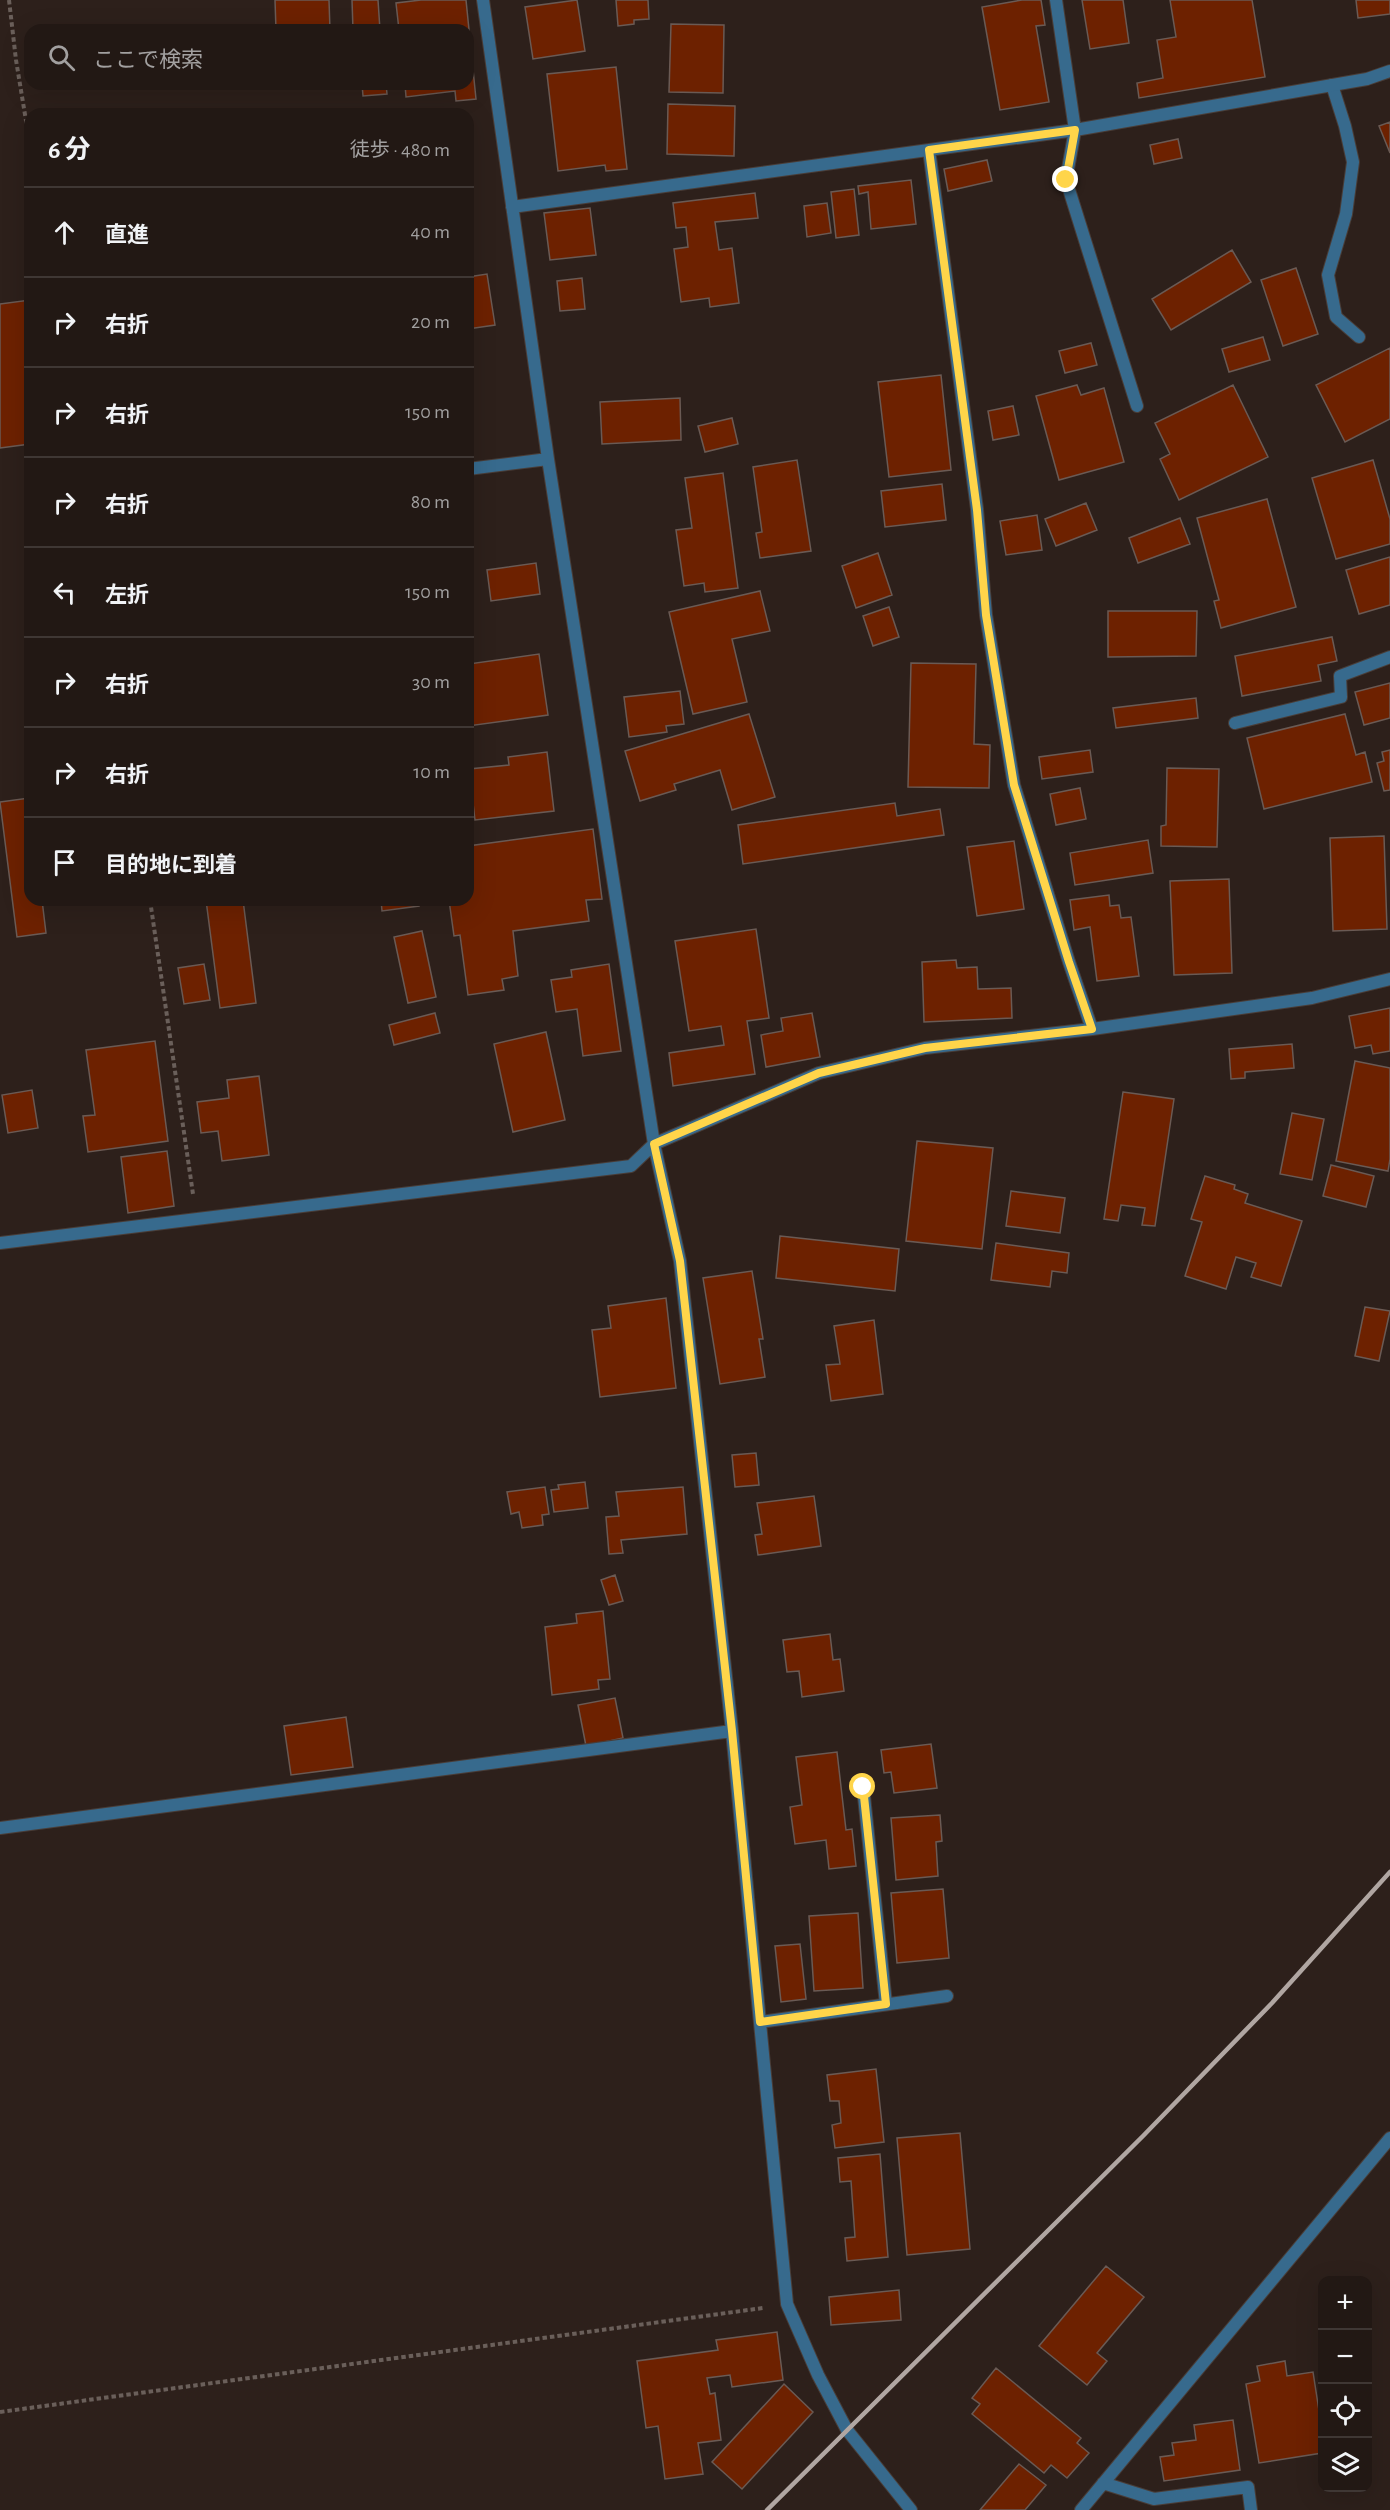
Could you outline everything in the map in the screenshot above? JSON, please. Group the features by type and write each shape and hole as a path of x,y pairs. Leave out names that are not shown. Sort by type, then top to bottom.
{"street":[{"path":"483,0 548,459 654,1144 680,1261 732,1731 787,2304 818,2375 847,2430 911,2510"},
{"path":"1056,0 1075,130 1066,180 1137,406"},
{"path":"512,207 1075,130 1367,79 1390,71"},
{"path":"1332,85 1353,162 1346,214 1328,275 1336,317 1359,337"},
{"path":"929,150 977,510 986,615 1014,785 1092,1029"},
{"path":"474,468 548,459"},
{"path":"1235,723 1341,697 1340,676 1390,657"},
{"path":"0,1243 631,1166 654,1144 819,1073 925,1048 1092,1029 1312,998 1390,979"},
{"path":"0,1828 732,1731"},
{"path":"863,1787 886,2004"},
{"path":"760,2022 947,1996"},
{"path":"1081,2510 1390,2138"},
{"path":"1103,2483 1154,2499 1248,2487 1251,2510"}],"path":[{"path":"9,0 24,109"},
{"path":"151,906 196,1219"},
{"path":"0,2412 787,2304"}],"building":[{"path":"275,0 329,0 330,24 276,24"},
{"path":"352,0 378,0 380,24 353,24"},
{"path":"421,0 466,0 468,24 398,24 396,3"},
{"path":"577,0 585,51 533,59 525,7"},
{"path":"616,0 648,0 649,19 634,20 634,24 618,26"},
{"path":"1022,0 1041,0 1045,25 1036,26 1049,102 1000,110 982,7"},
{"path":"1082,0 1123,0 1129,43 1090,49"},
{"path":"1170,0 1252,0 1265,77 1139,98 1137,83 1163,78 1157,40 1176,37"},
{"path":"1356,0 1390,0 1390,14 1358,18"},
{"path":"671,24 724,25 723,93 669,92"},
{"path":"616,67 627,169 606,171 605,165 558,171 547,74"},
{"path":"474,79 476,99 456,101 455,91 406,97 405,90 474,90"},
{"path":"362,90 387,90 387,94 363,96"},
{"path":"668,104 735,106 734,156 667,154"},
{"path":"1390,122 1390,153 1379,126"},
{"path":"1178,139 1182,158 1154,164 1150,145"},
{"path":"987,160 992,181 948,191 944,169"},
{"path":"911,180 916,224 871,229 868,192 859,194 858,186"},
{"path":"854,189 859,235 836,238 831,192"},
{"path":"755,193 758,218 715,222 719,250 732,248 739,303 710,307 709,298 681,302 674,249 688,247 686,227 676,228 673,203"},
{"path":"827,203 831,233 807,237 804,206"},
{"path":"590,208 596,255 550,260 544,213"},
{"path":"1232,250 1251,282 1171,330 1152,299"},
{"path":"1296,268 1318,334 1283,346 1261,280"},
{"path":"487,274 495,325 474,328 474,276"},
{"path":"582,278 585,309 560,311 557,281"},
{"path":"24,301 24,445 0,448 0,304"},
{"path":"1263,337 1270,360 1229,372 1222,349"},
{"path":"1091,343 1097,365 1065,373 1059,351"},
{"path":"1390,348 1390,419 1345,442 1316,385"},
{"path":"941,375 951,470 889,477 878,382"},
{"path":"1077,385 1081,395 1104,388 1124,462 1059,480 1036,396"},
{"path":"1233,385 1268,457 1179,500 1160,459 1170,454 1155,423"},
{"path":"680,398 681,440 602,444 600,402"},
{"path":"1013,406 1019,435 993,440 988,411"},
{"path":"732,418 738,444 705,452 698,426"},
{"path":"797,460 811,551 760,558 756,533 762,532 753,467"},
{"path":"1373,460 1390,519 1390,544 1336,559 1312,478"},
{"path":"723,473 738,588 705,592 704,583 684,586 676,530 692,528 685,478"},
{"path":"942,484 946,520 885,527 881,491"},
{"path":"1267,499 1296,607 1221,628 1214,601 1219,600 1197,518"},
{"path":"1086,503 1097,530 1056,546 1045,519"},
{"path":"1037,515 1042,550 1006,555 1000,521"},
{"path":"1180,518 1190,544 1138,563 1129,538"},
{"path":"878,553 892,595 856,608 842,566"},
{"path":"1390,557 1390,605 1359,614 1346,570"},
{"path":"536,563 540,594 491,601 487,570"},
{"path":"760,591 770,631 732,639 747,702 693,714 669,612"},
{"path":"889,607 899,637 873,646 863,616"},
{"path":"1108,611 1197,611 1196,656 1108,657"},
{"path":"1332,637 1337,661 1318,665 1321,681 1242,696 1235,656"},
{"path":"539,654 548,715 474,725 474,663"},
{"path":"911,663 976,664 974,744 990,745 989,788 908,787"},
{"path":"1390,683 1390,718 1364,725 1355,692"},
{"path":"680,691 684,724 666,726 667,732 629,737 624,697"},
{"path":"1196,698 1198,718 1116,728 1113,708"},
{"path":"749,714 775,797 732,810 720,770 674,784 676,790 640,801 625,751"},
{"path":"1345,714 1356,755 1365,752 1372,782 1264,809 1247,738"},
{"path":"1090,750 1093,772 1042,779 1039,757"},
{"path":"1390,750 1390,790 1384,791 1377,763 1384,761 1382,752"},
{"path":"547,752 554,811 475,820 474,768 509,765 508,757"},
{"path":"1167,768 1219,769 1217,847 1161,846 1161,826 1166,825"},
{"path":"1080,788 1086,819 1056,825 1050,794"},
{"path":"24,799 24,906 43,906 46,933 17,937 0,802"},
{"path":"895,803 897,816 940,809 944,835 743,864 738,825"},
{"path":"593,829 602,899 586,900 589,921 513,931 518,976 502,979 504,990 468,995 460,935 454,936 450,906 474,906 474,845"},
{"path":"1384,836 1387,929 1333,931 1330,838"},
{"path":"1148,840 1153,873 1075,885 1070,853"},
{"path":"1014,841 1024,909 977,916 967,847"},
{"path":"1229,879 1232,973 1174,975 1170,881"},
{"path":"1109,895 1110,906 1119,905 1121,918 1131,917 1139,976 1097,981 1090,927 1074,930 1070,900"},
{"path":"207,906 244,906 256,1003 220,1008"},
{"path":"382,906 419,906 382,911"},
{"path":"756,929 769,1018 747,1021 755,1074 673,1086 669,1053 724,1045 721,1026 689,1031 675,941"},
{"path":"422,931 436,997 408,1003 394,937"},
{"path":"956,960 957,968 977,967 978,989 1011,988 1012,1018 924,1022 922,962"},
{"path":"204,964 210,1000 184,1004 178,968"},
{"path":"609,964 621,1051 583,1056 577,1009 556,1012 551,980 572,977 571,970"},
{"path":"1390,1008 1390,1051 1373,1054 1371,1045 1355,1048 1349,1016"},
{"path":"435,1013 440,1033 394,1045 389,1025"},
{"path":"812,1013 820,1057 766,1067 761,1035 783,1031 781,1018"},
{"path":"546,1032 565,1120 513,1132 494,1044"},
{"path":"155,1041 168,1141 88,1152 83,1116 95,1115 86,1050"},
{"path":"1292,1044 1294,1068 1245,1072 1245,1078 1231,1079 1229,1049"},
{"path":"1355,1061 1390,1068 1388,1171 1336,1161"},
{"path":"259,1076 269,1155 222,1161 218,1131 201,1133 197,1102 229,1098 227,1080"},
{"path":"32,1090 38,1128 8,1133 2,1095"},
{"path":"1123,1092 1174,1099 1155,1226 1142,1225 1145,1208 1121,1205 1118,1221 1104,1219"},
{"path":"1292,1113 1324,1119 1312,1180 1280,1174"},
{"path":"917,1141 993,1148 982,1249 906,1241"},
{"path":"167,1151 174,1206 128,1213 121,1157"},
{"path":"1331,1165 1374,1176 1366,1207 1323,1196"},
{"path":"1205,1176 1235,1185 1234,1189 1248,1194 1245,1203 1302,1221 1281,1286 1251,1277 1256,1263 1236,1257 1226,1289 1185,1276 1202,1222 1191,1219"},
{"path":"1011,1191 1065,1198 1060,1233 1006,1226"},
{"path":"780,1236 899,1249 895,1291 776,1278"},
{"path":"996,1243 1069,1253 1067,1273 1052,1271 1050,1287 991,1280"},
{"path":"752,1271 763,1339 759,1339 765,1377 720,1384 703,1278"},
{"path":"666,1298 676,1388 600,1397 592,1330 611,1328 608,1306"},
{"path":"1365,1307 1390,1311 1379,1361 1355,1356"},
{"path":"874,1320 883,1394 831,1401 826,1365 840,1364 834,1326"},
{"path":"756,1453 759,1485 735,1487 732,1455"},
{"path":"585,1482 588,1508 554,1512 551,1490 559,1489 558,1485"},
{"path":"545,1487 549,1514 542,1515 543,1525 522,1528 519,1512 511,1514 507,1492"},
{"path":"683,1487 687,1534 621,1540 623,1553 609,1554 606,1517 619,1516 616,1492"},
{"path":"814,1496 821,1546 758,1555 755,1535 762,1534 757,1503"},
{"path":"615,1575 623,1601 609,1605 601,1580"},
{"path":"603,1611 610,1679 598,1680 599,1689 552,1695 545,1627 577,1623 576,1614"},
{"path":"830,1634 833,1660 840,1659 844,1691 802,1697 799,1671 787,1672 783,1640"},
{"path":"615,1698 623,1738 586,1746 578,1705"},
{"path":"346,1717 353,1767 291,1775 284,1726"},
{"path":"931,1744 937,1788 894,1793 891,1772 884,1773 881,1750"},
{"path":"837,1752 846,1830 852,1829 856,1866 829,1869 826,1840 795,1844 790,1807 802,1805 796,1757"},
{"path":"940,1815 942,1841 936,1842 938,1876 896,1880 891,1818"},
{"path":"943,1889 949,1958 897,1963 891,1893"},
{"path":"858,1913 863,1988 814,1991 809,1916"},
{"path":"800,1944 806,1999 781,2002 775,1946"},
{"path":"876,2069 884,2142 835,2148 832,2125 841,2123 839,2101 830,2101 827,2075"},
{"path":"960,2133 970,2249 907,2255 897,2138"},
{"path":"880,2154 888,2257 847,2261 845,2238 855,2237 851,2181 840,2182 838,2158"},
{"path":"1106,2266 1144,2297 1097,2353 1107,2361 1087,2385 1039,2346"},
{"path":"899,2290 901,2320 831,2325 829,2297"},
{"path":"777,2332 783,2380 732,2387 730,2375 707,2378 710,2394 715,2393 721,2440 698,2443 703,2474 665,2479 658,2426 646,2428 637,2361 718,2350 716,2340"},
{"path":"1285,2361 1287,2376 1313,2372 1318,2404 1318,2454 1259,2463 1246,2384 1260,2381 1257,2366"},
{"path":"996,2368 1081,2438 1077,2443 1089,2453 1067,2478 1051,2465 1044,2473 972,2414 980,2404 972,2398"},
{"path":"784,2384 813,2412 742,2489 712,2462"},
{"path":"1233,2420 1240,2470 1164,2481 1160,2457 1174,2455 1172,2443 1196,2440 1194,2425"},
{"path":"1019,2464 1046,2485 1025,2510 980,2510"}],"railway":[{"path":"767,2510 1143,2136 1272,2003 1390,1872"}],"route":[{"path":"863,1787 886,2004 760,2022 732,1731 680,1261 654,1144 819,1073 925,1048 1092,1029 1014,785 986,615 977,510 929,150 1075,130 1066,180"}]}
